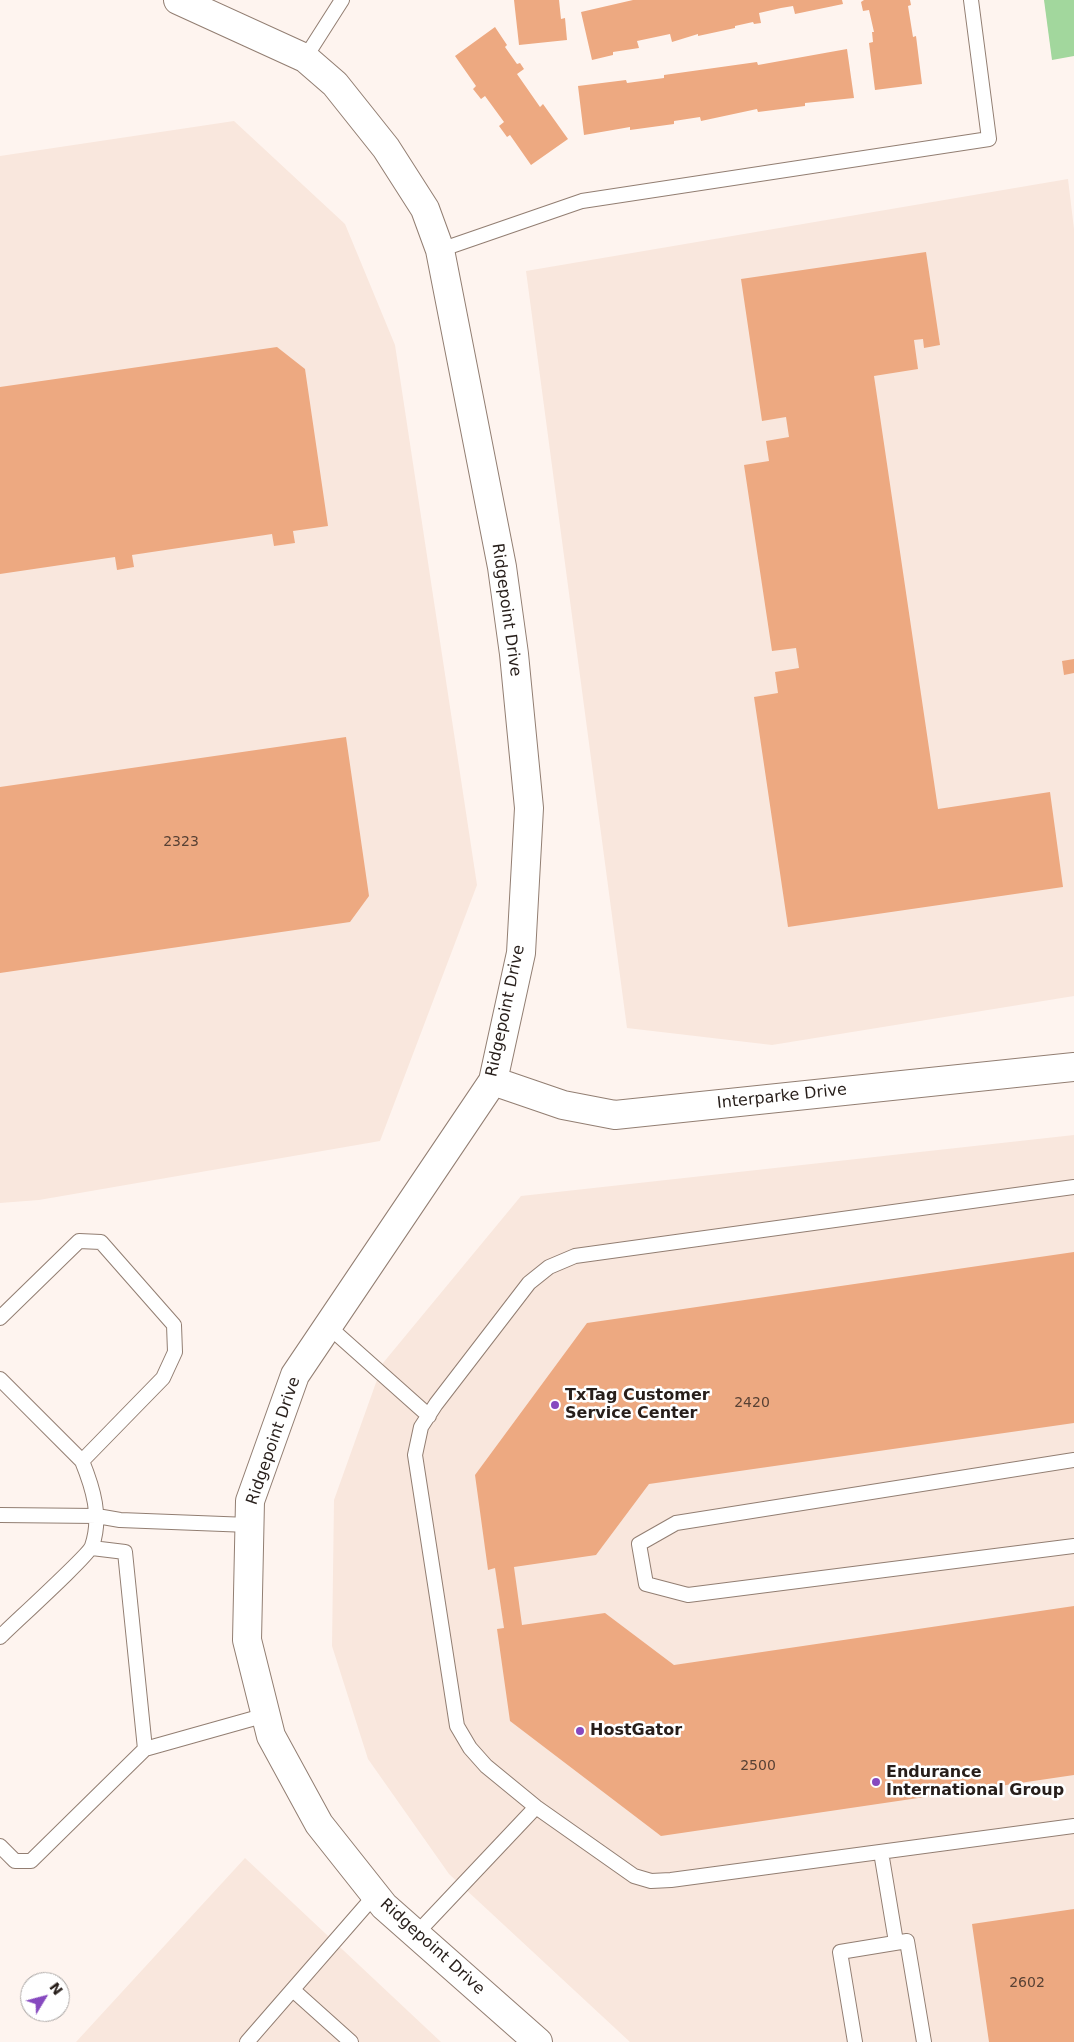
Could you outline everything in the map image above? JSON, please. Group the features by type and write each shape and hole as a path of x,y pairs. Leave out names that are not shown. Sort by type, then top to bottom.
{"street":[{"name":"Ridgepoint Drive","path":"178,0 305,58 335,84 386,148 425,210 440,250 502,566 514,654 529,808 521,953 493,1081 296,1374 250,1501 247,1640 271,1736 319,1824 384,1906 538,2042"},
{"name":"Interparke Drive","path":"493,1081 563,1105 616,1115 1074,1067"}],"lane":[{"path":"305,58 342,0"},
{"path":"440,250 582,201 988,139 971,0"},
{"path":"1074,1187 575,1256 549,1267 529,1283 421,1427 414,1455 457,1726 470,1748 486,1766 536,1806 634,1876 650,1881 1074,1826"},
{"path":"0,1318 79,1241 94,1241 101,1242 174,1325 175,1352 163,1378 82,1461"},
{"path":"328,1326 429,1416"},
{"path":"0,1379 82,1461 93,1488 97,1516 92,1548 0,1637"},
{"path":"1074,1460 676,1523 639,1544 646,1584 688,1595 1074,1546"},
{"path":"0,1515 97,1516 120,1520 250,1525"},
{"path":"92,1548 124,1552 145,1749"},
{"path":"0,1846 15,1861 31,1861 145,1749 266,1716"},
{"path":"416,1934 536,1806"},
{"path":"882,1852 896,1942"},
{"path":"247,2042 375,1894"},
{"path":"854,2042 840,1952 907,1941 924,2042"},
{"path":"293,1990 351,2042"}],"shaded area":[{"path":"234,121 345,224 395,345 477,885 380,1141 39,1200 0,1203 0,156"},
{"path":"1068,179 1074,229 1074,996 772,1045 627,1028 526,271"},
{"path":"1074,1135 1074,2042 630,2042 449,1874 368,1759 332,1646 334,1500 383,1363 521,1196"},
{"path":"245,1858 441,2042 76,2042"}],"green space":[{"path":"1044,0 1074,0 1074,56 1052,60"}],"building":[{"path":"514,0 559,0 561,19 565,18 567,40 519,45"},
{"path":"633,0 842,0 843,4 795,14 793,6 781,8 759,13 761,23 754,24 753,22 735,26 735,28 698,36 698,34 672,42 670,34 637,41 639,48 613,52 613,55 592,60 581,12"},
{"path":"864,0 910,0 911,5 908,6 913,37 916,36 922,84 875,90 869,43 873,42 872,32 874,32 869,10 863,11 861,2"},
{"path":"495,27 507,45 505,47 517,64 520,63 524,69 517,74 540,107 543,104 568,139 531,165 510,135 507,137 499,126 504,122 485,96 481,99 473,89 476,86 455,56"},
{"path":"847,49 854,98 805,103 805,106 758,112 757,109 701,121 700,117 674,121 674,124 630,130 630,127 584,135 578,86 626,80 627,83 664,78 664,75 757,62 758,65"},
{"path":"926,252 940,345 924,348 923,339 914,340 918,369 874,376 938,809 1050,792 1063,887 788,927 754,697 778,693 775,672 799,668 796,648 772,651 744,465 769,461 766,441 789,437 786,417 762,421 741,279"},
{"path":"277,347 305,369 328,526 293,531 295,543 274,546 272,534 132,555 134,567 117,570 115,557 0,574 0,387"},
{"path":"1074,659 1074,673 1064,675 1062,661"},
{"path":"346,737 369,896 350,922 0,973 0,787"},
{"path":"1074,1252 1074,1423 649,1484 596,1555 514,1567 522,1625 605,1613 674,1665 1074,1606 1074,1775 661,1836 510,1721 497,1629 504,1628 495,1568 488,1570 475,1475 587,1323"},
{"path":"1074,1909 1074,2042 989,2042 972,1924"}],"place":[{"name":"TxTag Customer Service Center","path":"555,1405"},
{"name":"HostGator","path":"580,1731"},
{"name":"Endurance International Group","path":"876,1782"}]}
